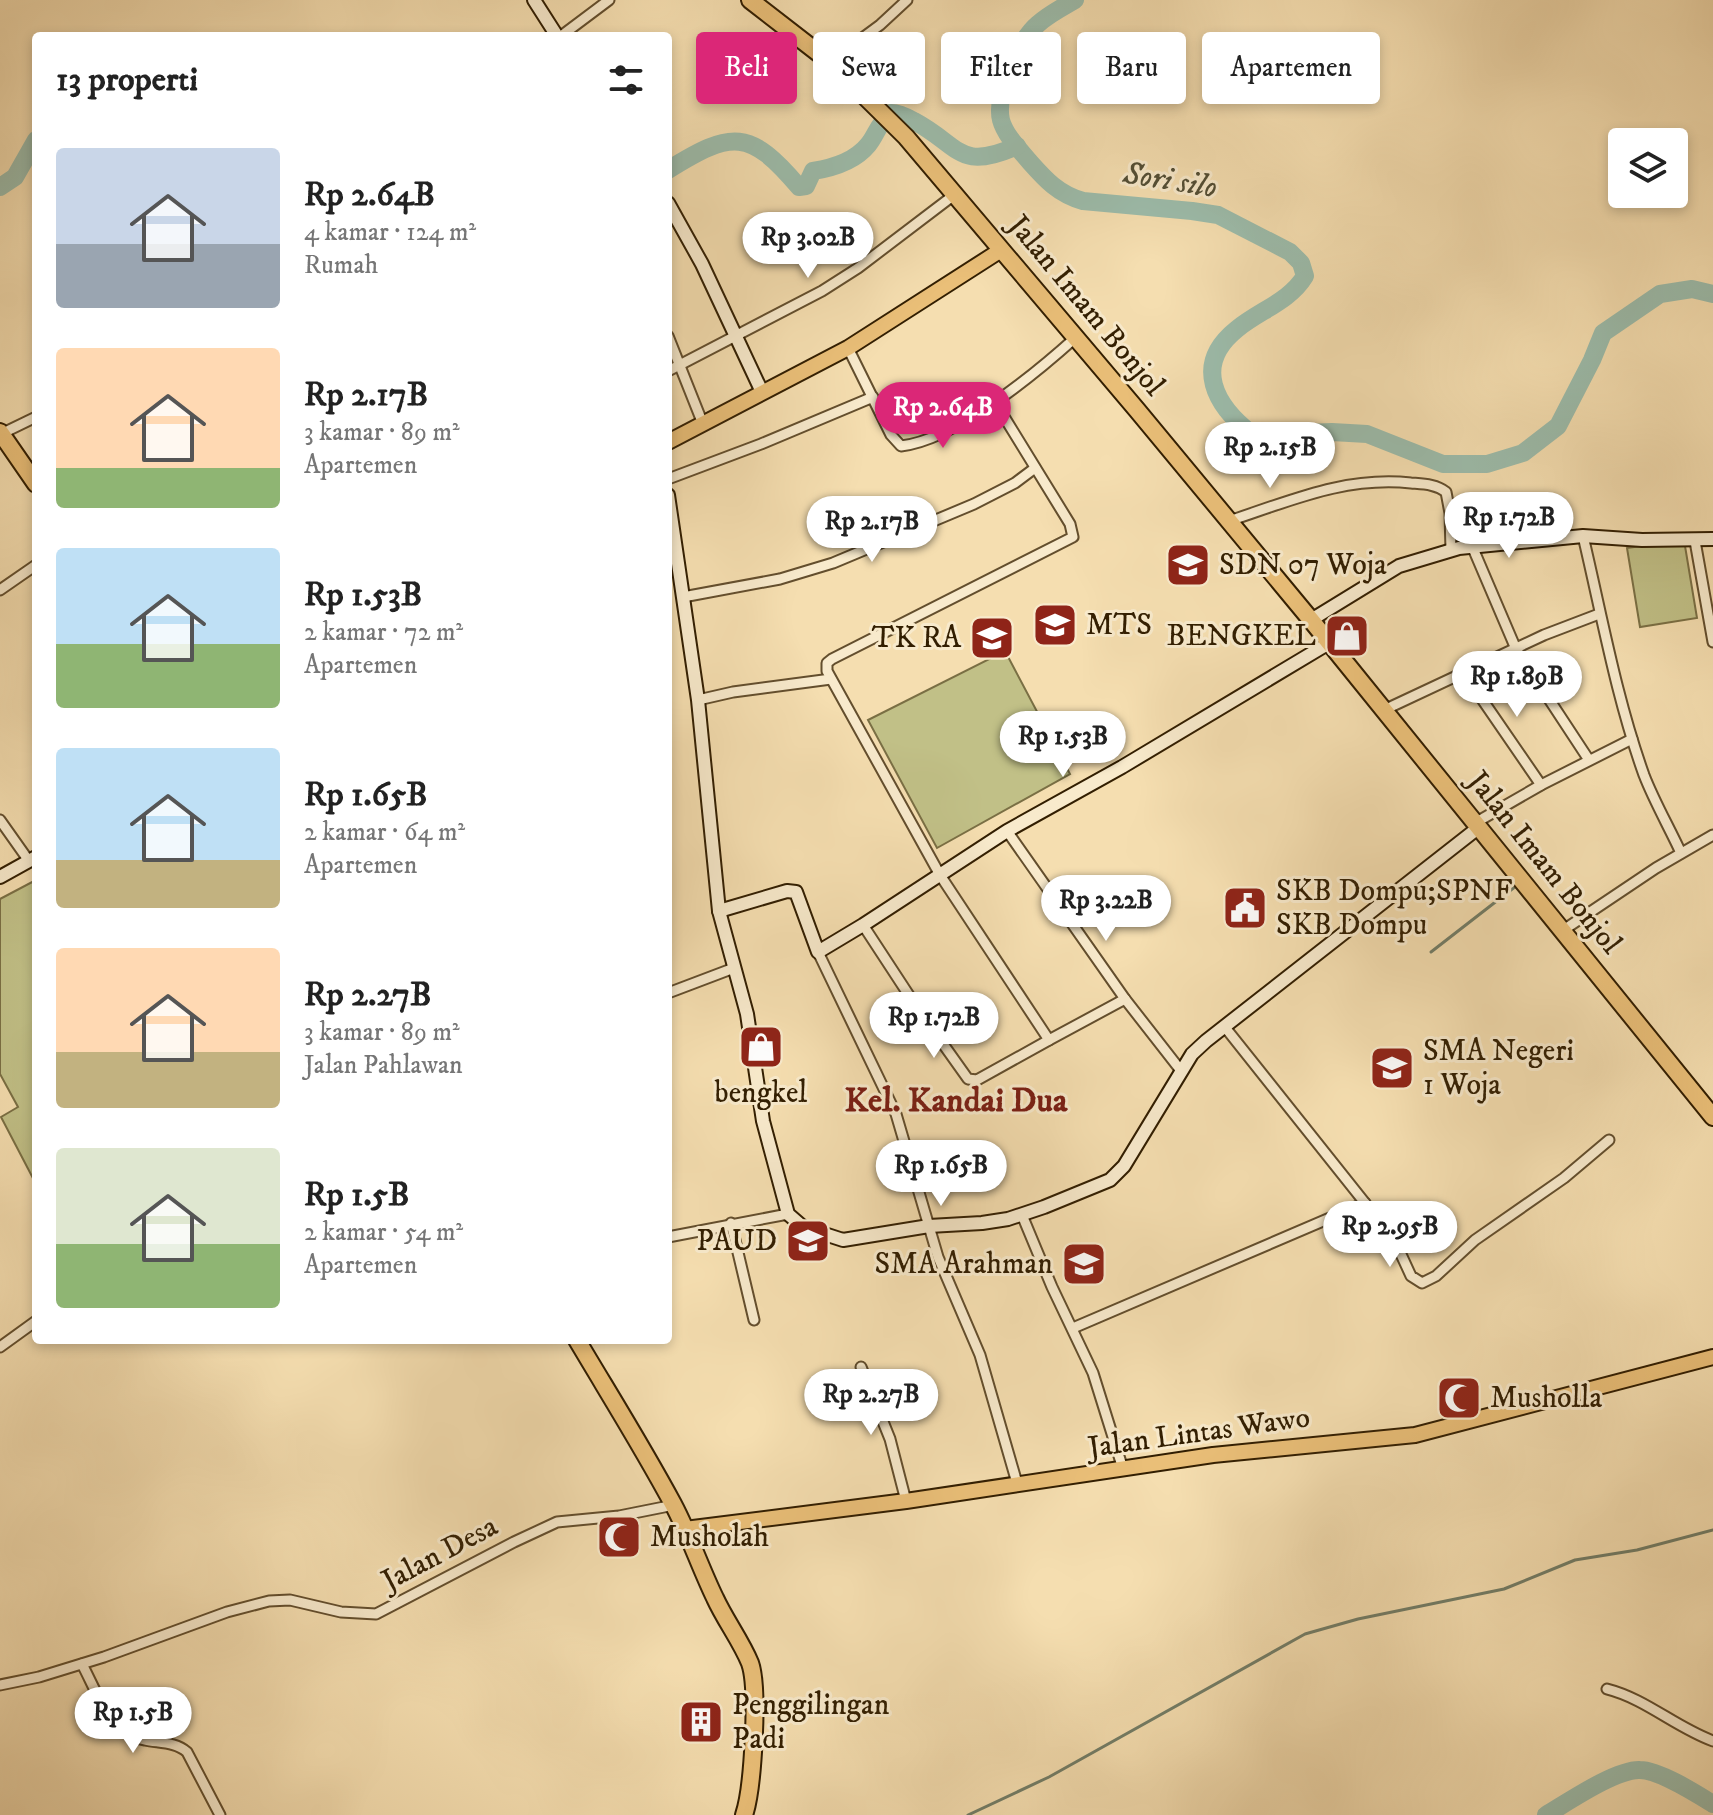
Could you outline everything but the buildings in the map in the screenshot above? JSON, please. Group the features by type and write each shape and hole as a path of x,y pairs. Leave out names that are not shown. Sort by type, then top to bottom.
{"highway":[{"name":"Jalan Imam Bonjol","path":"750,0 813,49"},
{"name":"Jalan Imam Bonjol","path":"874,104 906,137 1130,401 1713,1117"},
{"path":"1,433 32,478"},
{"path":"579,1344 674,1505 688,1534 690,1558 704,1599 748,1678 749,1784 743,1815"}],"main road":[{"path":"672,440 848,348 1001,250"},
{"name":"Jalan Lintas Wawo","path":"688,1534 1242,1451 1415,1435 1713,1357"}],"street":[{"path":"534,0 556,32"},
{"path":"565,32 609,0"},
{"path":"871,32 907,0"},
{"path":"672,369 822,291 858,268 954,195"},
{"path":"672,211 762,392"},
{"path":"848,348 891,435 901,446 917,444 937,435 995,402 1075,338"},
{"path":"672,345 703,424"},
{"path":"672,477 873,397"},
{"path":"995,402 1070,524 1074,535 1072,539 829,660 826,666 940,875 1049,1040"},
{"path":"1,433 32,419"},
{"path":"683,597 780,579 833,563 974,504 1015,483 1035,468"},
{"path":"1229,521 1337,485 1385,480 1437,486 1446,492 1451,550"},
{"path":"672,522 698,700 719,911 749,1029 763,1121 788,1214 803,1227 843,1240 1022,1215 1110,1180 1124,1166 1192,1054 1224,1026 1476,826 1541,785 1632,739"},
{"path":"1311,620 1399,566 1451,550 1583,536 1695,541 1713,539"},
{"path":"1583,536 1599,614 1632,739 1645,779 1681,853"},
{"path":"1695,541 1713,642"},
{"path":"1472,546 1516,649 1589,760"},
{"path":"0,590 32,568"},
{"path":"1384,710 1599,614"},
{"path":"818,952 1007,831 1122,767 1329,643"},
{"path":"1464,673 1541,785"},
{"path":"698,700 733,692 831,679"},
{"path":"0,820 32,858"},
{"path":"1007,831 1125,999 1182,1072"},
{"path":"1562,931 1713,835"},
{"path":"0,877 32,860"},
{"path":"719,911 787,891 796,892 818,952 896,1114 946,1278 980,1355 1017,1483"},
{"path":"863,925 968,1079 977,1080 1021,1058 1125,999"},
{"path":"672,991 734,968"},
{"path":"1224,1026 1365,1203 1417,1281 1426,1282 1436,1276 1481,1235 1553,1186 1609,1140"},
{"path":"1073,1328 1365,1203"},
{"path":"672,1236 788,1214"},
{"path":"1022,1215 1093,1373 1123,1469"},
{"path":"731,1223 754,1320"},
{"path":"0,1347 32,1324"},
{"path":"861,1367 890,1439 906,1501"},
{"name":"Jalan Desa","path":"0,1685 82,1664 227,1612 269,1601 290,1600 341,1612 376,1614 557,1522 619,1516 674,1505"},
{"path":"82,1664 123,1732 131,1737 179,1746 187,1752 220,1815"},
{"path":"1607,1689 1631,1695 1669,1720 1713,1741"}],"shaded area":[{"path":"1684,540 1697,618 1640,627 1627,548"},
{"path":"1005,651 1070,774 937,848 868,720"},
{"path":"32,882 32,1176 1,1117 18,1107 0,1074 0,899"}],"waterway":[{"name":"Sori silo","path":"1075,0 1042,20 1023,42 1005,83 1000,109 1003,126 1041,174 1074,198 1218,215 1290,252 1301,263 1305,276 1291,293 1237,329 1215,357 1212,371 1219,398 1253,435 1367,434 1443,464 1487,464 1523,453 1558,426 1603,333 1660,294 1692,289 1713,294"},
{"path":"672,168 709,148 739,142 767,154 799,187 806,186 813,171 843,163 863,151 891,113 900,114 930,130 961,153 971,156 983,157 1017,146"},
{"path":"0,187 15,177 32,147"},
{"path":"1431,952 1516,886"},
{"path":"968,1815 1049,1777 1305,1634 1358,1619 1504,1589 1575,1560 1637,1550 1713,1530"},
{"path":"1546,1815 1606,1780 1640,1770 1667,1778 1713,1804"}],"place":[{"name":"SDN 07 Woja","path":"1188,565"},
{"name":"MTS","path":"1055,625"},
{"name":"BENGKEL","path":"1347,636"},
{"name":"TK RA","path":"992,638"},
{"name":"SKB Dompu;SPNF SKB Dompu","path":"1245,908"},
{"name":"bengkel","path":"761,1047"},
{"name":"SMA Negeri 1 Woja","path":"1392,1068"},
{"name":"PAUD","path":"808,1241"},
{"name":"SMA Arahman","path":"1084,1264"},
{"name":"Musholla","path":"1459,1398"},
{"name":"Musholah","path":"619,1537"},
{"name":"Penggilingan Padi","path":"701,1722"}],"district":[{"name":"Kel. Kandai Dua","path":"956,1101"}]}
